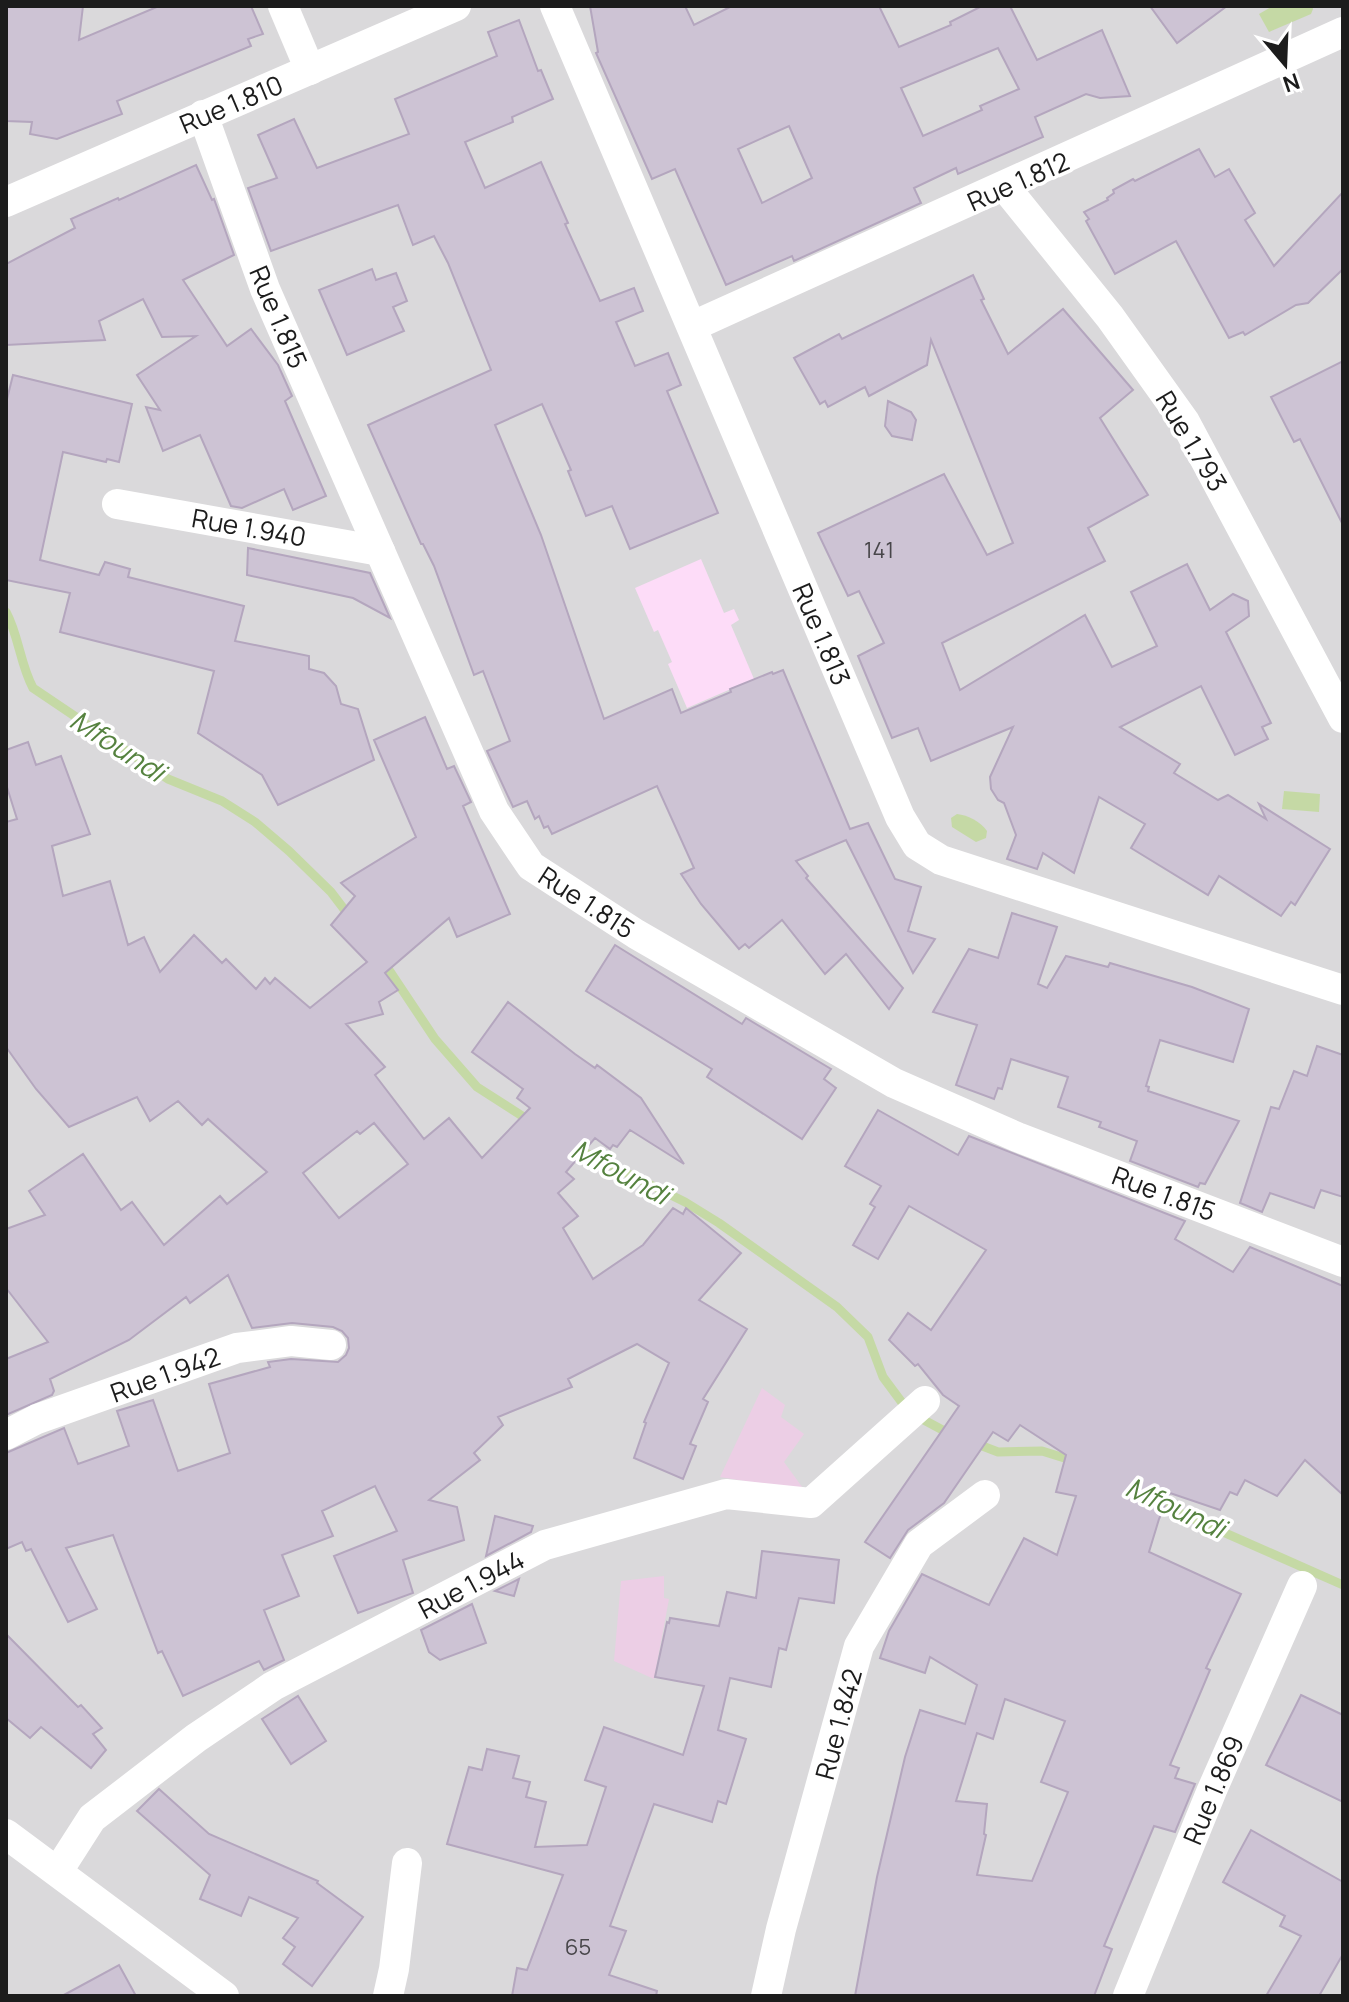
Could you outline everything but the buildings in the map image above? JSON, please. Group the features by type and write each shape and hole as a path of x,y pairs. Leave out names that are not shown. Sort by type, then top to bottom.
{"street":[{"path":"283,6 310,70"},
{"name":"Rue 1.810","path":"6,202 456,6"},
{"name":"Rue 1.813","path":"555,6 900,817 917,845 941,860 1343,990"},
{"name":"Rue 1.812","path":"693,326 1343,32"},
{"name":"Rue 1.815","path":"203,115 265,289 494,811 531,866 636,934 894,1083 1017,1137 1343,1262"},
{"name":"Rue 1.793","path":"1005,187 1110,317 1185,422 1343,718"},
{"name":"Rue 1.940","path":"117,504 380,551"},
{"name":"Rue 1.942","path":"6,1435 37,1419 237,1348 291,1341 331,1345"},
{"name":"Rue 1.944","path":"58,1871 92,1818 196,1738 273,1686 545,1545 726,1494 811,1503 925,1401"},
{"name":"Rue 1.842","path":"766,1996 781,1929 859,1646 919,1544 985,1495"},
{"name":"Rue 1.869","path":"1128,1996 1212,1790 1302,1586"},
{"path":"6,1834 224,1996"},
{"path":"388,1996 407,1863"}],"shaded area":[{"path":"6,6 1343,6 1343,1996 6,1996"},
{"path":"1273,6 1312,6 1313,9 1311,14 1269,32 1259,14"},
{"path":"701,559 724,613 734,609 739,620 731,625 754,679 687,708 668,664 672,662 658,630 654,632 635,588"},
{"path":"1284,791 1320,794 1319,812 1282,809"},
{"path":"957,814 970,817 981,825 987,831 986,838 976,842 952,827 951,818"},
{"path":"762,1388 785,1405 781,1417 804,1434 784,1462 805,1491 720,1477"},
{"path":"664,1576 664,1598 669,1599 654,1679 614,1661 621,1581"}],"waterway":[{"name":"Mfoundi","path":"6,612 33,688 168,779 222,801 255,822 331,892 350,917"},
{"name":"Mfoundi","path":"383,961 435,1039 477,1087 530,1121"},
{"name":"Mfoundi","path":"574,1147 685,1202 837,1307 868,1337 883,1377 909,1412 950,1434"},
{"name":"Mfoundi","path":"972,1442 998,1452 1042,1451 1074,1461"},
{"name":"Mfoundi","path":"1155,1502 1343,1585"}]}
